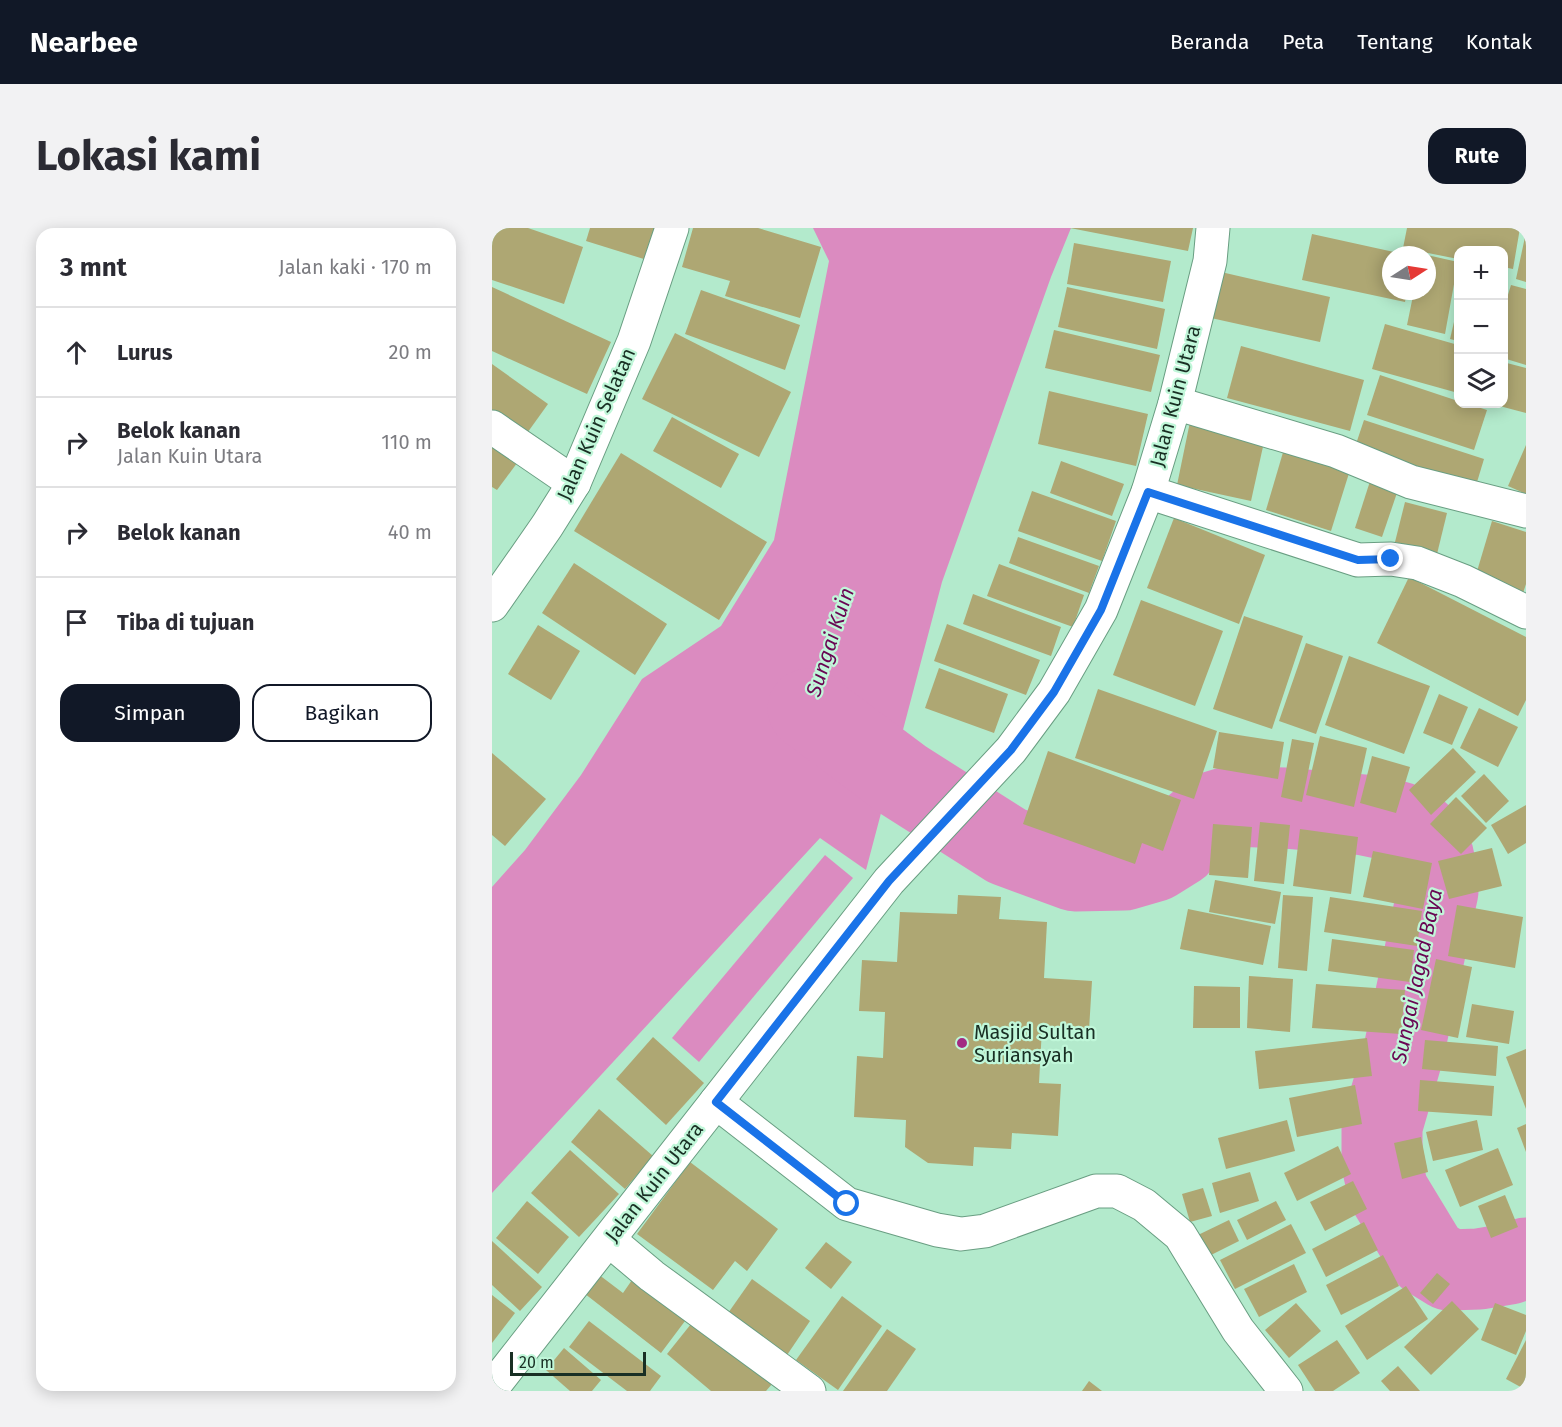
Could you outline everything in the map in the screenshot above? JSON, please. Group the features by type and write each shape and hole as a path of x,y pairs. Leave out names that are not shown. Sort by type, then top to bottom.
{"street":[{"name":"Jalan Kuin Selatan","path":"492,605 574,483 634,340 672,228"},
{"name":"Jalan Kuin Utara","path":"492,1388 889,881 1011,750 1054,692 1101,610 1148,492 1175,403 1210,261 1214,228"},
{"path":"1175,403 1336,451 1411,482 1526,511"},
{"path":"492,428 574,483"},
{"path":"1148,492 1358,560 1391,559 1417,562 1463,581 1526,612"},
{"path":"716,1102 847,1204 937,1230 961,1234 985,1231 1096,1191 1117,1191 1144,1205 1180,1235 1238,1330 1286,1391"},
{"path":"609,1240 652,1276 809,1391"}],"water":[{"name":"Sungai Kuin","path":"813,228 1071,228 1051,277 942,582 866,870 820,838 492,1193 492,887 525,850 581,775 642,679 721,626 774,540 829,261"},
{"path":"825,855 853,878 699,1062 672,1038"}],"building":[{"path":"492,228 528,228 583,247 564,304 492,280"},
{"path":"590,228 658,228 647,260 586,241"},
{"path":"693,228 758,228 821,247 800,318 725,296 730,281 682,267"},
{"path":"1070,228 1193,228 1188,251"},
{"path":"1407,228 1520,228 1513,269 1508,268 1508,246 1454,246 1454,258 1436,255 1436,246 1403,246"},
{"path":"1312,234 1382,249 1382,297 1302,280"},
{"path":"1526,237 1526,282 1516,279"},
{"path":"1074,243 1171,261 1163,302 1067,284"},
{"path":"1436,257 1454,261 1454,284 1445,334 1407,325 1412,300 1436,300"},
{"path":"1221,272 1330,297 1320,342 1211,318"},
{"path":"1511,285 1526,289 1526,365 1508,360 1508,295"},
{"path":"492,287 611,342 587,394 492,351"},
{"path":"1067,287 1165,309 1157,349 1058,327"},
{"path":"701,290 800,325 785,370 685,334"},
{"path":"1454,322 1454,340 1450,339"},
{"path":"1385,324 1454,344 1454,392 1372,369"},
{"path":"1054,330 1160,355 1151,392 1045,368"},
{"path":"675,333 791,392 759,457 642,399"},
{"path":"1241,346 1364,380 1350,431 1227,398"},
{"path":"1508,363 1526,368 1526,413 1507,408"},
{"path":"492,364 548,404 520,443 492,423"},
{"path":"1380,375 1454,400 1454,408 1487,410 1474,450 1367,415"},
{"path":"1049,391 1148,414 1136,466 1038,444"},
{"path":"672,417 739,454 721,488 653,451"},
{"path":"1191,417 1266,433 1251,501 1177,485"},
{"path":"1364,420 1484,459 1474,492 1353,453"},
{"path":"492,431 523,455 497,490 492,487"},
{"path":"1526,445 1526,494 1508,486"},
{"path":"1284,449 1350,470 1331,531 1266,510"},
{"path":"621,453 767,542 719,620 574,531"},
{"path":"1061,461 1124,484 1112,516 1050,493"},
{"path":"1372,475 1400,484 1382,537 1355,528"},
{"path":"1032,491 1116,521 1102,561 1018,531"},
{"path":"1405,502 1447,513 1437,554 1395,542"},
{"path":"1174,518 1265,555 1239,624 1147,588"},
{"path":"1492,521 1526,532 1526,584 1523,593 1475,578"},
{"path":"1018,537 1099,566 1089,593 1009,563"},
{"path":"574,563 667,624 635,675 542,613"},
{"path":"999,564 1084,595 1073,627 987,596"},
{"path":"1409,577 1526,637 1526,700 1518,716 1377,643"},
{"path":"973,594 1061,627 1051,656 963,624"},
{"path":"1141,600 1223,631 1195,706 1113,675"},
{"path":"1244,616 1303,636 1272,729 1213,709"},
{"path":"947,624 1040,660 1026,695 934,661"},
{"path":"538,625 580,651 551,700 508,674"},
{"path":"1306,643 1343,656 1316,734 1279,721"},
{"path":"1349,656 1430,686 1404,754 1325,725"},
{"path":"939,668 1008,694 994,733 925,708"},
{"path":"1098,689 1217,731 1194,799 1075,758"},
{"path":"1439,694 1468,707 1452,745 1423,733"},
{"path":"1479,708 1518,727 1498,767 1460,748"},
{"path":"1219,732 1284,742 1278,779 1213,768"},
{"path":"1320,736 1367,748 1354,807 1306,795"},
{"path":"1292,739 1314,743 1302,802 1281,797"},
{"path":"1453,748 1476,772 1431,815 1409,790"},
{"path":"1048,751 1181,800 1163,851 1142,843 1135,864 1023,824"},
{"path":"492,753 546,799 505,846 492,835"},
{"path":"1372,756 1410,767 1396,813 1360,803"},
{"path":"1484,774 1509,801 1486,823 1461,796"},
{"path":"1456,797 1487,828 1461,854 1430,824"},
{"path":"1526,805 1526,843 1508,854 1491,825"},
{"path":"1260,822 1290,825 1284,884 1254,881"},
{"path":"1213,824 1252,827 1248,878 1209,875"},
{"path":"1300,829 1358,837 1351,894 1293,886"},
{"path":"1492,848 1502,886 1449,899 1438,861"},
{"path":"1373,851 1432,863 1423,909 1363,897"},
{"path":"1215,880 1281,892 1275,924 1209,912"},
{"name":"Masjid Sultan Suriansyah","path":"958,895 1001,897 999,919 1047,922 1044,978 1092,981 1089,1030 1042,1028 1039,1083 1061,1084 1058,1136 1012,1133 1011,1149 974,1147 973,1166 928,1163 905,1147 906,1120 854,1117 857,1056 883,1058 885,1012 859,1011 862,960 897,962 900,912 957,914"},
{"path":"1283,895 1313,897 1307,971 1278,968"},
{"path":"1330,897 1422,911 1417,946 1324,932"},
{"path":"1457,905 1523,917 1515,968 1448,956"},
{"path":"1188,909 1271,926 1263,965 1180,949"},
{"path":"1332,939 1414,950 1410,982 1328,971"},
{"path":"1436,959 1472,967 1458,1038 1421,1030"},
{"path":"1249,976 1293,979 1290,1032 1247,1028"},
{"path":"1316,984 1405,990 1401,1034 1312,1028"},
{"path":"1194,986 1240,987 1240,1028 1193,1028"},
{"path":"1472,1004 1514,1011 1509,1044 1466,1037"},
{"path":"653,1037 704,1083 666,1125 616,1079"},
{"path":"1367,1038 1372,1076 1259,1089 1255,1051"},
{"path":"1425,1040 1498,1046 1496,1076 1422,1069"},
{"path":"1526,1049 1526,1109 1506,1057"},
{"path":"1420,1080 1494,1086 1492,1116 1418,1111"},
{"path":"1355,1085 1362,1124 1297,1137 1289,1098"},
{"path":"599,1109 653,1156 625,1189 571,1142"},
{"path":"1287,1120 1295,1151 1226,1169 1218,1138"},
{"path":"1477,1120 1483,1150 1433,1161 1426,1132"},
{"path":"1526,1124 1526,1152 1517,1128"},
{"path":"1421,1137 1428,1172 1402,1179 1394,1143"},
{"path":"1338,1146 1351,1174 1297,1201 1284,1173"},
{"path":"1498,1148 1513,1185 1460,1207 1445,1170"},
{"path":"570,1150 619,1194 579,1237 531,1193"},
{"path":"690,1162 778,1229 747,1271 735,1261 713,1290 637,1234"},
{"path":"1250,1172 1259,1201 1220,1213 1212,1183"},
{"path":"1353,1181 1367,1209 1325,1231 1310,1202"},
{"path":"1203,1188 1212,1216 1190,1222 1182,1194"},
{"path":"1505,1195 1518,1227 1491,1238 1478,1206"},
{"path":"527,1201 569,1237 538,1274 496,1238"},
{"path":"1276,1201 1286,1220 1247,1240 1237,1220"},
{"path":"1229,1220 1239,1241 1209,1256 1198,1235"},
{"path":"1364,1222 1378,1250 1326,1277 1312,1249"},
{"path":"1291,1224 1306,1253 1235,1289 1220,1260"},
{"path":"492,1241 542,1287 520,1311 492,1285"},
{"path":"826,1242 852,1262 831,1289 805,1268"},
{"path":"1383,1255 1399,1286 1341,1315 1326,1285"},
{"path":"1294,1264 1307,1292 1259,1317 1244,1289"},
{"path":"594,1271 623,1293 632,1280 685,1321 661,1353 580,1290"},
{"path":"1437,1273 1450,1284 1433,1304 1420,1293"},
{"path":"752,1279 810,1321 785,1358 726,1316"},
{"path":"1406,1286 1428,1319 1367,1360 1345,1326"},
{"path":"492,1295 515,1313 492,1343"},
{"path":"842,1296 882,1326 838,1390 796,1360"},
{"path":"1452,1301 1479,1329 1431,1375 1404,1347"},
{"path":"1296,1303 1321,1331 1289,1358 1265,1330"},
{"path":"1495,1303 1526,1315 1526,1331 1516,1355 1481,1340"},
{"path":"695,1319 772,1384 766,1391 711,1391 667,1354"},
{"path":"589,1321 661,1376 650,1391 627,1391 569,1347"},
{"path":"887,1329 916,1349 887,1391 843,1391"},
{"path":"1337,1340 1360,1373 1333,1391 1315,1391 1298,1365"},
{"path":"1526,1340 1526,1390 1506,1379"},
{"path":"564,1348 601,1380 592,1391 570,1391 546,1370"},
{"path":"1398,1366 1420,1391 1390,1391 1381,1381"},
{"path":"1089,1381 1102,1391 1082,1391"}],"waterway":[{"name":"Sungai Jagad Baya","path":"808,709 903,780 1007,846 1075,871 1124,870 1155,861 1179,846 1193,828 1212,812 1232,806 1365,815 1399,822 1420,834 1434,858 1438,891 1404,1050 1382,1126 1382,1164 1388,1191 1428,1257 1449,1270 1479,1269 1509,1264 1526,1258"}],"place":[{"name":"Masjid Sultan Suriansyah","path":"962,1043"}],"route":[{"path":"847,1204 716,1102 889,881 1011,750 1054,692 1101,610 1148,492 1358,560 1391,559"}]}
